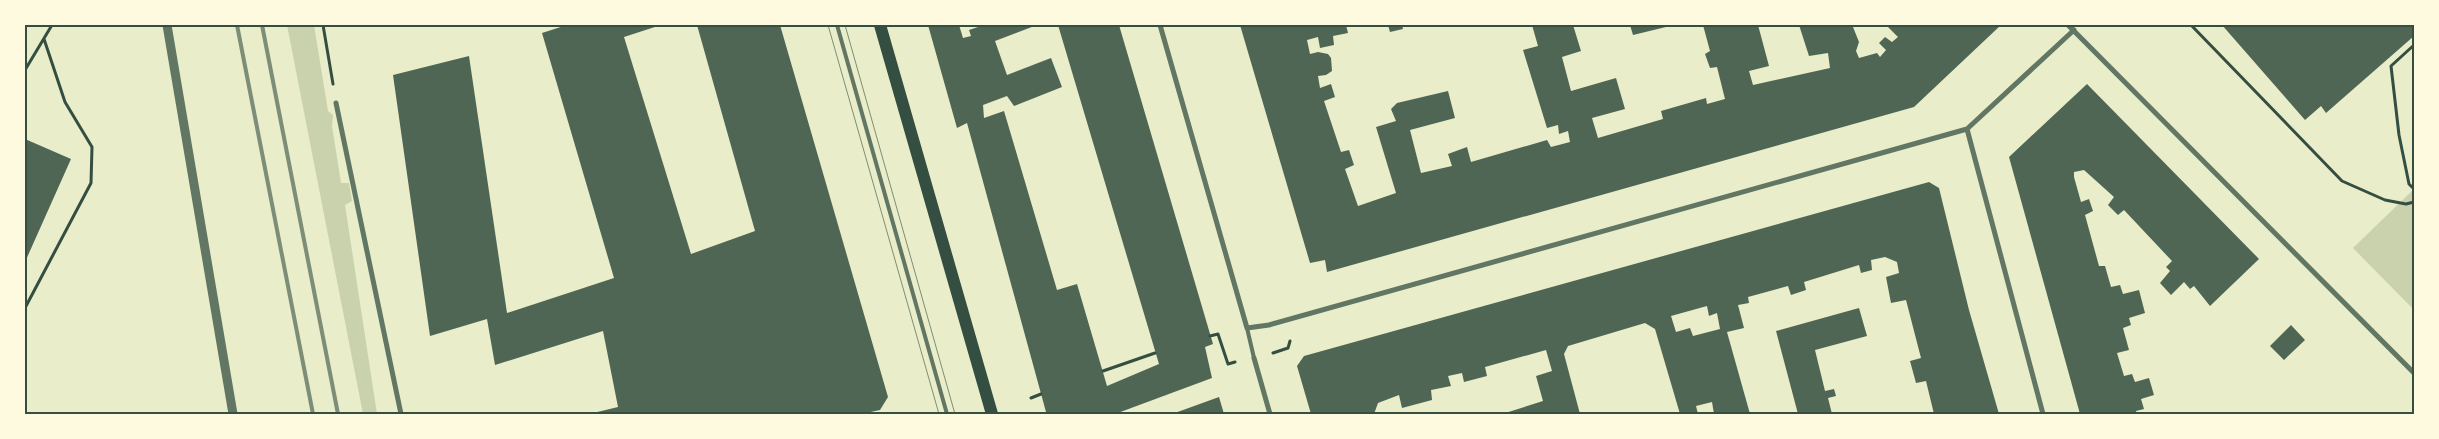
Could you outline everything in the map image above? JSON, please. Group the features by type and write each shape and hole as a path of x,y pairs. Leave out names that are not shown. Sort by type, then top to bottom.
{"main road":[{"path":"880,25 992,414"}],"street":[{"path":"167,25 233,414"},
{"path":"1160,25 1247,328 1268,325 1967,130 2074,30"},
{"path":"2068,25 2414,374"},
{"path":"336,104 401,414"},
{"path":"1967,130 2043,414"},
{"path":"1254,358 1270,414"}],"lane":[{"path":"837,25 947,414"},
{"path":"1247,328 1254,358"}],"path":[{"path":"25,70 52,25"},
{"path":"323,25 336,104"},
{"path":"2191,25 2342,181 2385,200 2406,204 2414,202"},
{"path":"25,308 91,183 92,147 66,102 44,39"},
{"path":"2414,45 2391,66 2399,135 2409,184 2414,190"},
{"path":"1103,371 1155,353"},
{"path":"1031,398 1041,394"}],"green space":[{"path":"287,25 314,25 328,111 333,115 332,126 341,183 349,183 352,201 345,205 377,414 363,414"},
{"path":"2414,189 2414,310 2353,248"}],"building":[{"path":"567,25 661,25 624,37 691,254 755,231 697,25 780,25 888,397 880,410 861,414 589,414 618,407 603,331 495,365 487,319 430,336 393,75 469,56 507,313 614,278 542,33"},
{"path":"928,25 959,25 963,38 971,36 969,30 984,25 1037,25 995,41 1007,75 1051,58 1062,87 1014,106 1007,96 983,105 984,118 1004,111 1057,290 1077,284 1107,386 1159,364 1058,25 1119,25 1213,344 1205,347 1212,378 1115,414 1041,414 1046,412 967,123 957,128"},
{"path":"1240,25 1346,25 1348,33 1333,36 1334,45 1320,48 1318,37 1307,40 1310,54 1318,52 1328,54 1331,58 1332,71 1326,75 1318,76 1320,88 1331,84 1335,97 1324,101 1341,152 1349,150 1354,165 1345,169 1358,206 1396,193 1376,127 1396,121 1391,109 1397,103 1448,91 1455,118 1410,130 1421,173 1452,166 1448,154 1467,147 1471,162 1547,140 1551,147 1570,142 1568,131 1559,134 1558,125 1547,128 1523,50 1538,46 1532,25 1573,25 1581,51 1562,57 1571,91 1616,78 1625,109 1592,118 1598,138 1663,119 1661,111 1706,98 1707,104 1725,99 1717,67 1710,68 1705,54 1710,51 1703,25 1758,25 1769,66 1749,71 1753,85 1830,68 1828,53 1809,56 1799,25 1859,25 1853,27 1859,42 1856,51 1859,58 1877,53 1880,57 1886,50 1879,43 1885,37 1892,42 1898,37 1888,25 2001,25 1914,107 1327,272 1325,260 1310,263"},
{"path":"1388,25 1402,25 1403,29 1390,32"},
{"path":"1630,25 1670,25 1670,26 1633,35"},
{"path":"2222,25 2414,25 2414,36 2326,113 2321,106 2305,120"},
{"path":"2087,84 2259,259 2210,306 2194,286 2190,289 2184,282 2171,295 2160,283 2170,271 2166,267 2172,261 2124,210 2118,215 2108,205 2114,197 2084,170 2074,172 2081,202 2089,199 2093,211 2085,215 2099,266 2105,266 2111,287 2120,285 2123,294 2139,290 2145,313 2129,318 2131,325 2123,328 2129,350 2117,353 2124,376 2132,374 2135,382 2149,378 2154,395 2141,399 2144,409 2136,411 2137,414 2080,414 2009,157"},
{"path":"25,139 71,159 25,262"},
{"path":"1929,182 1939,188 1969,310 1999,414 1934,414 1926,381 1916,383 1910,361 1921,358 1906,300 1891,303 1886,277 1899,273 1897,262 1885,257 1871,260 1872,270 1861,273 1859,265 1804,282 1806,290 1791,295 1788,286 1748,297 1749,303 1738,305 1744,328 1727,332 1750,414 1714,414 1712,402 1696,406 1698,414 1680,414 1655,329 1645,323 1568,346 1564,354 1580,414 1502,414 1543,401 1536,376 1552,371 1546,350 1485,367 1487,376 1464,382 1462,373 1448,376 1451,386 1431,390 1432,400 1402,408 1399,395 1378,403 1374,414 1311,414 1297,366 1304,356","holes":["1707,306 1709,316 1717,313 1720,329 1693,336 1690,328 1676,332 1671,316"]},
{"path":"1859,308 1867,336 1815,350 1825,391 1834,389 1836,396 1828,398 1832,414 1798,414 1776,331"},
{"path":"2291,325 2305,340 2284,360 2270,346"},
{"path":"1219,397 1224,414 1172,414"}],"tram line":[{"path":"828,25 939,414"},
{"path":"845,25 955,414"}],"railway":[{"path":"237,25 313,414"},
{"path":"262,25 338,414"}]}
